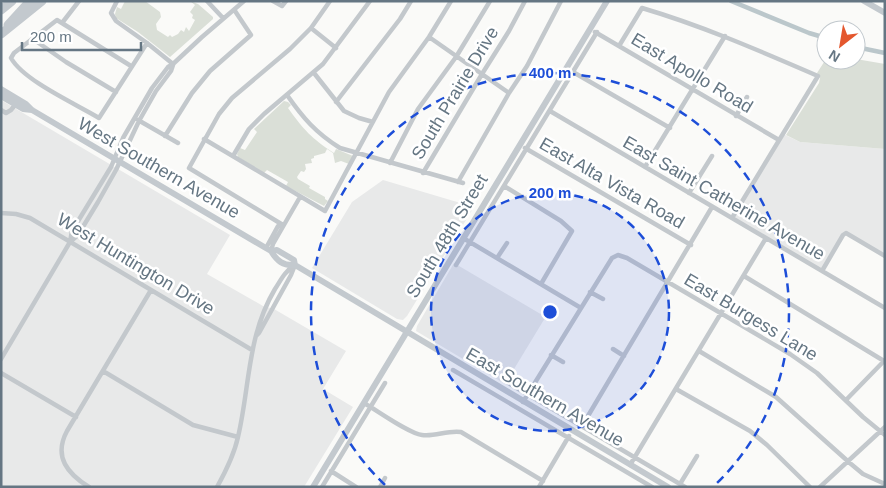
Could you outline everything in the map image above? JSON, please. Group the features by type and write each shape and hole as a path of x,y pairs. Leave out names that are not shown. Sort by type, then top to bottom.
{"highway":[{"path":"1,10 12,1"},
{"path":"1,33 30,1"},
{"path":"1,33 42,1"}],"main road":[{"name":"South 48th Street","path":"313,487 463,238 523,147 593,30 607,1"},
{"path":"864,1 885,13"},
{"name":"West Southern Avenue","path":"1,89 26,104 32,110 269,250 276,259 286,266 294,265 406,332"},
{"name":"West Southern Avenue","path":"1,96 23,109 32,110"},
{"path":"269,250 280,252"},
{"name":"West Southern Avenue","path":"280,252 294,260 294,265"},
{"name":"East Southern Avenue","path":"406,332 668,487"}],"street":[{"path":"62,23 79,1"},
{"path":"117,1 111,12 116,21 147,42 173,64"},
{"path":"207,1 223,18"},
{"path":"1,359 70,242 78,235 152,88 168,67 223,18 235,11 244,1"},
{"path":"273,1 282,6 286,1"},
{"path":"283,224 189,168 219,114 232,98 278,61 311,28 330,1"},
{"path":"233,156 248,129 314,73 336,48 370,1"},
{"path":"336,102 400,19 411,1"},
{"path":"204,139 324,211 389,92 429,37 452,1"},
{"path":"390,163 418,109 456,56 490,1"},
{"name":"South Prairie Drive","path":"423,173 509,31 525,1"},
{"path":"287,96 313,128 340,148 460,183 509,93 527,66 561,1"},
{"path":"619,46 642,8 682,20 724,36 818,76 732,218"},
{"path":"165,136 192,92 210,71 251,35 235,11"},
{"path":"131,66 57,20 14,53 11,58 14,64 28,75 99,118 147,42"},
{"path":"311,28 336,48"},
{"name":"East Apollo Road","path":"593,30 779,140"},
{"name":"South 48th Street","path":"456,265 504,186 523,147 550,111 574,72 593,30"},
{"path":"645,167 724,36"},
{"path":"429,37 509,93"},
{"path":"33,38 66,62 116,92"},
{"path":"574,72 670,128"},
{"path":"314,73 344,110 359,118 373,122"},
{"path":"736,116 748,96"},
{"path":"1,110 6,113 15,104"},
{"name":"East Saint Catherine Avenue","path":"550,111 885,308"},
{"path":"137,120 178,143"},
{"path":"117,160 123,138 137,120"},
{"name":"East Alta Vista Road","path":"523,147 690,245"},
{"path":"689,193 712,156"},
{"path":"504,186 561,221 572,230 541,284"},
{"path":"269,250 300,197"},
{"path":"582,426 712,207"},
{"name":"West Huntington Drive","path":"1,213 16,214 30,218 252,350"},
{"path":"269,250 278,226 283,224"},
{"path":"822,271 843,235 846,234 885,256"},
{"path":"276,238 280,252"},
{"path":"463,238 581,308"},
{"path":"630,465 766,238"},
{"path":"497,258 506,243"},
{"name":"East Burgess Lane","path":"590,292 612,258 618,255 627,258 790,354 817,373 882,433"},
{"path":"217,487 230,462 238,437 258,324 271,296 286,271 294,265"},
{"path":"744,276 884,361 846,400"},
{"path":"89,487 65,466 62,454 64,437 151,290"},
{"path":"523,402 590,292 602,299"},
{"path":"613,349 624,356"},
{"path":"699,352 776,397 863,474 885,484"},
{"path":"551,355 563,362"},
{"name":"East Southern Avenue","path":"454,370 652,487"},
{"path":"103,371 193,425 238,437"},
{"path":"1,372 76,417"},
{"name":"East Southern Avenue","path":"505,381 682,486"},
{"path":"322,487 385,383"},
{"path":"676,389 750,431 810,487"},
{"path":"364,403 418,434 428,436 448,432 461,432 543,481"},
{"path":"820,487 882,433 885,427"},
{"path":"539,487 572,430"},
{"path":"682,486 697,456"},
{"path":"331,471 356,487"},
{"path":"380,487 385,478"}],"shaded area":[{"path":"125,1 145,1 160,12 161,17 156,24 157,30 168,37 178,34 181,30 184,32 186,27 189,31 195,20 190,12 195,5 190,1 198,4 213,19 170,57 138,32 116,18 117,7 121,9"},
{"path":"866,61 885,64 885,149 800,142 786,135 819,83 820,78 817,73 819,70 866,70"},
{"path":"1,100 230,235 207,274 263,306 274,309 346,351 323,389 353,407 304,487 1,487"},
{"path":"284,101 291,105 288,108 308,133 319,143 334,153 336,149 353,156 349,164 341,161 335,163 333,153 327,149 325,153 314,156 311,159 312,163 305,164 306,169 304,172 301,171 297,177 310,186 309,188 325,197 328,201 324,206 286,186 288,182 267,170 264,173 238,157 237,154 240,148 245,150 257,132 254,129"},
{"path":"783,134 800,142 885,149 885,256 846,234 822,271 732,218"},
{"path":"383,180 474,207 403,320 397,319 312,268 352,202"},
{"path":"454,263 545,318 505,384 416,331 417,326"}],"waterway":[{"path":"731,1 816,35"},
{"path":"866,49 885,53"}]}
